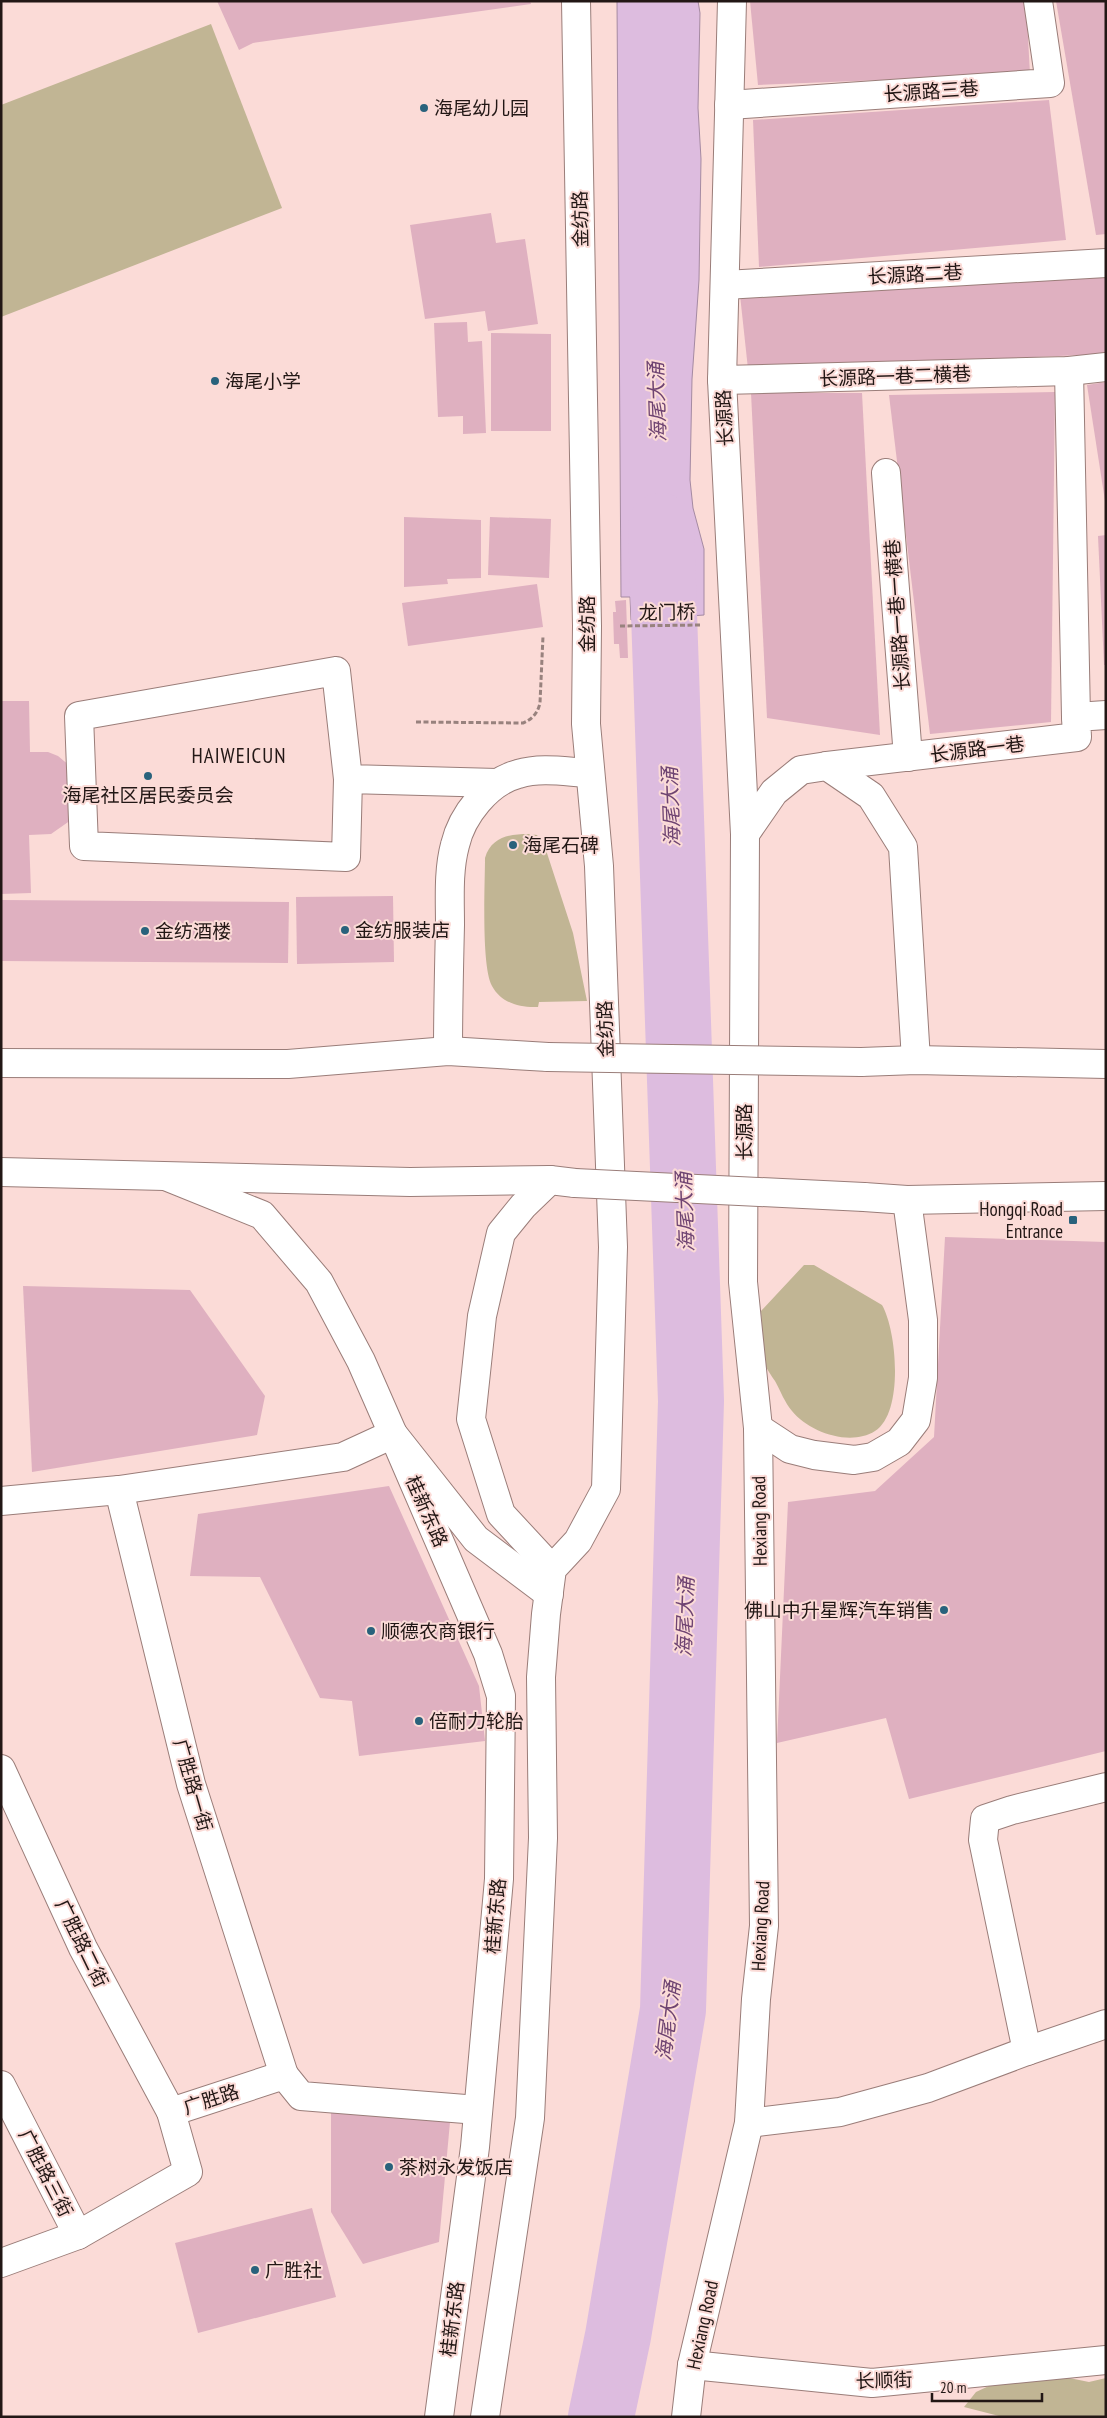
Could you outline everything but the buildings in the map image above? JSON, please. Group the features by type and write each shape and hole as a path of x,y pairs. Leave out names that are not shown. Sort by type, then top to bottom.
{"main road":[{"name":"金纺路","path":"551,1582 578,1541 606,1489 613,1246 599,866 586,724 587,616 576,1"},
{"name":"长源路","path":"732,1 722,380 745,834 743,1282 758,1428"},
{"name":"长源路三巷","path":"729,105 1050,83 1038,1"},
{"name":"长源路二巷","path":"725,285 1106,263"},
{"name":"长源路一巷二横巷","path":"722,380 1069,371 1106,367"},
{"path":"1069,371 1076,717 1106,715"},
{"name":"长源路一巷一横巷","path":"886,474 908,757"},
{"path":"336,671 348,779 346,857 84,846 80,716 336,671"},
{"name":"长源路一巷","path":"827,766 1077,737 1076,717"},
{"path":"745,834 774,792 801,770 827,766 871,796 903,847 916,1060"},
{"path":"448,1051 450,875 455,845 463,825 475,805 497,783 517,774 541,770 590,773"},
{"path":"348,779 497,783"},
{"path":"1,1063 288,1064 448,1051 548,1056 860,1062 916,1060 1106,1064"},
{"path":"1,1172 161,1174 410,1182 562,1182 864,1196 907,1200 1106,1196"},
{"name":"桂新东路","path":"161,1174 262,1215 319,1282 361,1361 488,1654 501,1696 498,1879 478,2110 440,2417"},
{"path":"485,2417 530,2118 543,1838 541,1677 551,1582 501,1514 471,1419 482,1316 501,1233 524,1206 562,1182"},
{"path":"758,1428 790,1449 814,1455 854,1460 873,1457 899,1442 916,1420 923,1378 922,1320 907,1200"},
{"name":"Hexiang Road","path":"686,2417 692,2366 749,2123 756,1999 764,1926 758,1428"},
{"path":"1,1501 119,1490 344,1457 393,1434"},
{"name":"桂新东路","path":"393,1434 476,1539 551,1582"},
{"name":"广胜路一街","path":"119,1490 191,1784 284,2075"},
{"name":"广胜路二街","path":"1,1769 83,1948 171,2112"},
{"path":"1027,2051 983,1840 985,1819 1012,1810 1106,1787"},
{"path":"749,2123 840,2112 928,2088 1106,2024"},
{"path":"284,2075 301,2096 478,2110"},
{"name":"广胜路","path":"1,2263 78,2235 188,2172 171,2112 284,2075"},
{"name":"广胜路三街","path":"1,2084 78,2235"},
{"name":"长顺街","path":"692,2366 872,2384 1106,2360"}],"path":[{"name":"龙门桥","path":"619,626 706,625"},
{"path":"416,722 523,723 529,721 538,711 540,702 543,636"}],"shaded area":[{"path":"211,24 282,208 1,317 1,105"},
{"path":"537,835 545,847 573,933 587,1001 539,1002 538,1007 524,1007 500,997 492,986 486,961 485,944 485,858 496,841 508,836"},
{"path":"804,1265 814,1265 882,1305 887,1317 894,1352 894,1390 884,1421 875,1431 865,1436 854,1438 831,1435 819,1431 799,1419 789,1408 765,1363 762,1349 761,1311"},
{"path":"1025,2369 1089,2382 1106,2378 1106,2417 1003,2417 964,2407 976,2392"}],"water":[{"path":"617,1 698,1 700,13 698,108 701,159 699,280 692,379 690,480 693,508 704,549 704,615 631,620 630,597 621,597"}],"waterway":[{"name":"海尾大涌","path":"601,2417 618,2336 673,2010 691,1401 661,526"}],"place":[{"name":"海尾幼儿园","path":"424,108"},
{"name":"海尾小学","path":"215,381"},
{"name":"海尾社区居民委员会","path":"148,776"},
{"name":"海尾石碑","path":"513,845"},
{"name":"金纺服装店","path":"345,930"},
{"name":"金纺酒楼","path":"145,931"},
{"name":"Hongqi Road Entrance","path":"1073,1220"},
{"name":"佛山中升星辉汽车销售","path":"944,1610"},
{"name":"顺德农商银行","path":"371,1631"},
{"name":"倍耐力轮胎","path":"419,1721"},
{"name":"茶树永发饭店","path":"389,2167"},
{"name":"广胜社","path":"255,2270"}],"district":[{"name":"HAIWEICUN","path":"239,755"}]}
